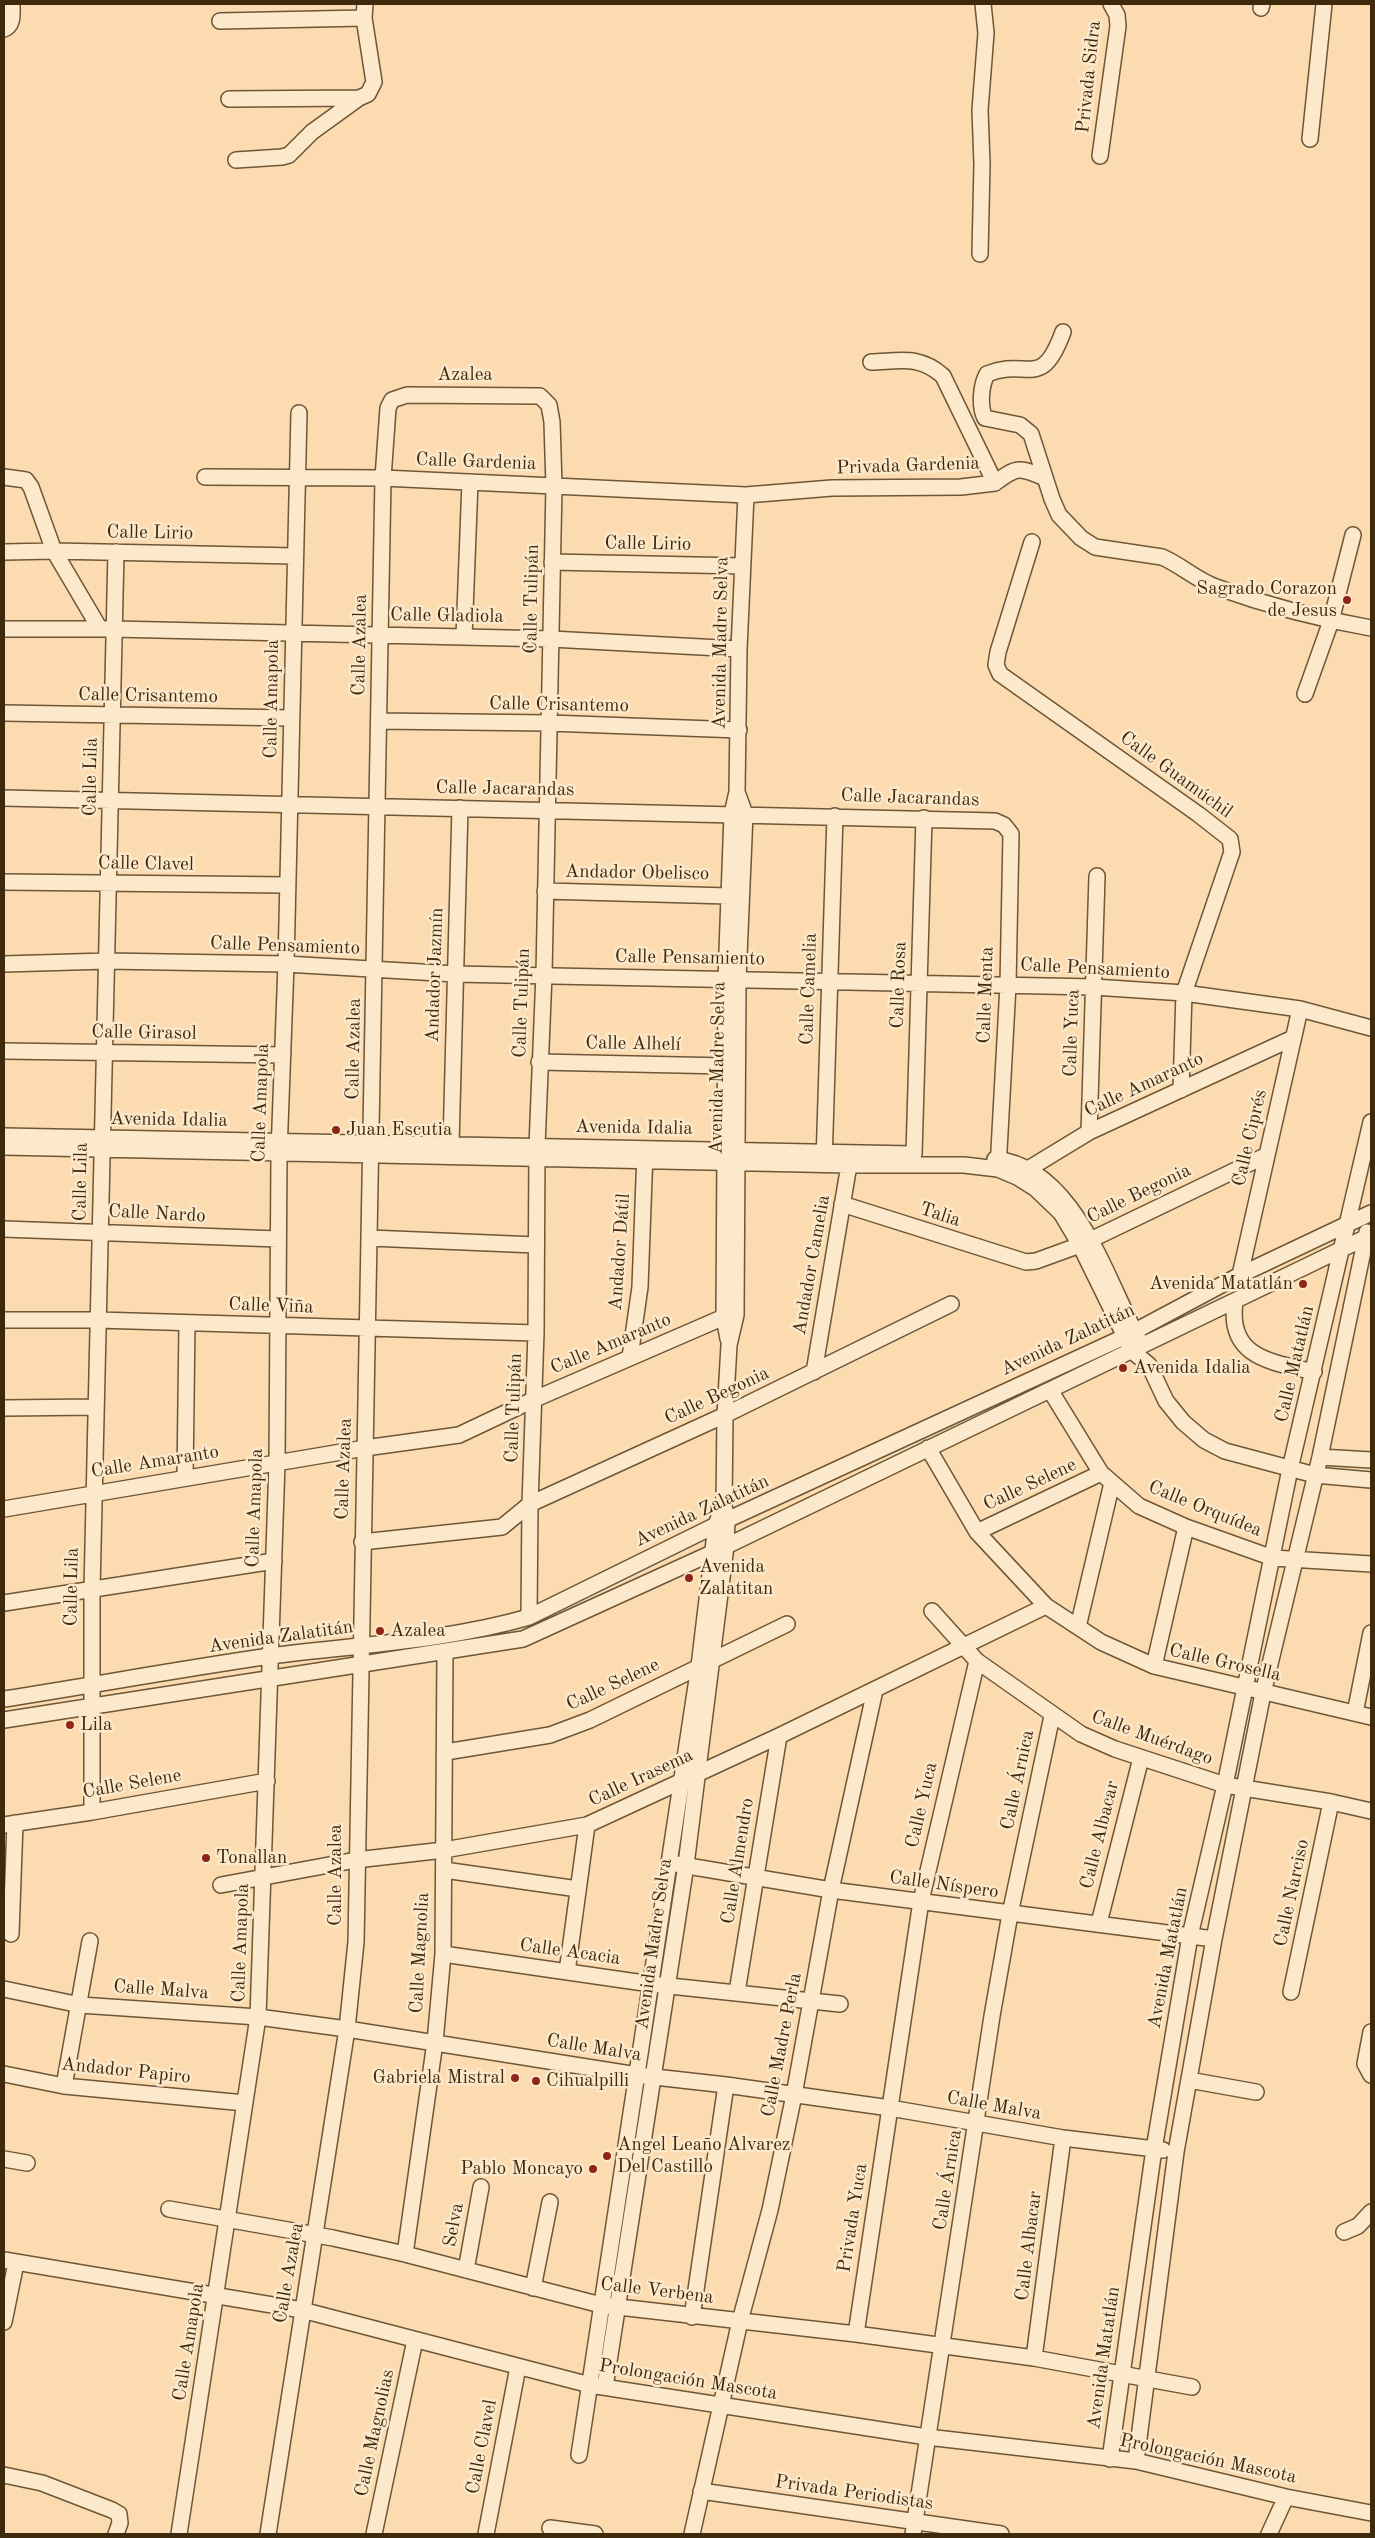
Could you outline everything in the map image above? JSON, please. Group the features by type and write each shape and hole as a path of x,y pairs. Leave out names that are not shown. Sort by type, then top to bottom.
{"street":[{"path":"4,29 9,27 11,22 12,4"},
{"path":"980,254 982,164 980,110 986,33 983,4"},
{"name":"Privada Sidra","path":"1100,156 1118,26 1116,14 1111,4"},
{"path":"1310,139 1324,4"},
{"path":"220,21 364,11 374,82 364,96 312,132 289,154 282,157 236,160"},
{"path":"229,98 364,96"},
{"path":"1063,332 1055,353 1040,368 995,371 987,374 984,380 981,411 985,418 1020,425 1027,429 1034,440 1059,515 1070,529 1095,547 1162,557 1214,586 1331,621 1371,628"},
{"name":"Privada Gardenia","path":"746,495 832,488 961,487 995,483 943,376 931,365 919,360 871,362"},
{"name":"Azalea","path":"392,400 407,395 540,396"},
{"name":"Calle Tulipán","path":"529,1617 530,1504 536,1333 537,1152 539,1062 544,974 554,486 552,422 549,405 540,396"},
{"name":"Calle Azalea","path":"268,2534 347,2029 356,1942 362,1542 369,1328 379,806 383,478 386,418 392,400"},
{"name":"Calle Amapola","path":"179,2534 258,2017 277,1463 279,1148 286,964 299,413"},
{"path":"995,483 1015,469 1024,469 1046,478"},
{"path":"4,477 26,480 31,487 54,551 107,629"},
{"name":"Calle Gardenia","path":"205,477 383,478 746,495"},
{"path":"464,637 470,482"},
{"name":"Avenida Madre Selva","path":"605,2387 686,1865 713,1659 724,1506 725,1415 730,1316 732,979 738,814 739,649 746,495"},
{"path":"1304,694 1331,621 1353,535"},
{"name":"Calle Guamúchil","path":"1032,542 998,652 996,665 1000,674 1198,814 1230,839 1232,845 1232,852 1184,993 1181,1090"},
{"name":"Calle Lirio","path":"4,552 54,551 295,556"},
{"name":"Calle Lila","path":"92,1812 92,1589 112,715 107,629 116,552"},
{"name":"Calle Lirio","path":"552,562 742,566"},
{"name":"Calle Gladiola","path":"4,629 107,629 551,639 739,649"},
{"name":"Calle Crisantemo","path":"4,713 292,718"},
{"name":"Calle Crisantemo","path":"379,722 549,723 738,730"},
{"name":"Calle Jacarandas","path":"4,798 924,818 996,821 1004,824"},
{"name":"Andador Jazmín","path":"451,1144 460,808"},
{"name":"Avenida Madre Selva","path":"731,1156 726,1066 732,979 729,896 738,814"},
{"name":"Calle Camelia","path":"824,1158 835,816"},
{"name":"Calle Rosa","path":"914,1154 924,818"},
{"name":"Calle Menta","path":"998,1164 1008,985 1011,834 1004,824"},
{"name":"Calle Yuca","path":"1089,1132 1097,876"},
{"name":"Calle Clavel","path":"4,882 288,885"},
{"name":"Andador Obelisco","path":"545,891 729,896"},
{"name":"Calle Pensamiento","path":"4,964 107,961 286,964 455,974 544,974 1094,987 1184,993 1300,1009 1371,1028"},
{"name":"Calle Ciprés","path":"1240,1275 1300,1009"},
{"name":"Calle Amaranto","path":"1022,1173 1089,1132 1293,1038"},
{"name":"Calle Girasol","path":"4,1051 283,1055"},
{"name":"Calle Alhelí","path":"539,1062 726,1066"},
{"name":"Calle Matatlán","path":"1290,1469 1371,1122"},
{"name":"Avenida Idalia","path":"4,1136 102,1144"},
{"name":"Avenida Idalia","path":"4,1147 102,1144 824,1158 914,1154 998,1164 1022,1173 1056,1191 1071,1208 1129,1334 1149,1365 1166,1401 1183,1422 1204,1440 1226,1451 1290,1469"},
{"name":"Avenida Idalia","path":"371,1150 451,1144 537,1152"},
{"name":"Andador Dátil","path":"630,1357 640,1287 644,1222 645,1154"},
{"name":"Calle Begonia","path":"1026,1262 1036,1261 1085,1242 1267,1155"},
{"name":"Avenida Idalia","path":"824,1158 849,1165 998,1164"},
{"name":"Andador Camelia","path":"814,1372 849,1165"},
{"name":"Talia","path":"842,1204 1026,1262"},
{"path":"1136,2461 1176,2152 1214,1939 1264,1693 1320,1456 1368,1237 1371,1213"},
{"name":"Avenida Zalatitán","path":"4,1699 271,1656 360,1646 502,1625 529,1617 722,1523 1129,1334 1240,1275 1371,1213"},
{"name":"Calle Nardo","path":"4,1229 100,1231 278,1239"},
{"name":"Avenida Zalatitán","path":"4,1720 91,1705 509,1643 544,1632 1368,1237"},
{"path":"370,1238 536,1245"},
{"path":"1235,1302 1233,1316 1236,1329 1242,1342 1250,1352 1264,1360 1314,1372"},
{"name":"Calle Begonia","path":"502,1527 530,1504 725,1415 951,1304"},
{"name":"Calle Amaranto","path":"4,1509 186,1477 459,1435 534,1399 730,1316"},
{"name":"Calle Viña","path":"4,1320 98,1320 278,1327 536,1333"},
{"path":"186,1477 187,1324"},
{"name":"Calle Orquídea","path":"1050,1390 1106,1478 1139,1506 1186,1527 1273,1558 1294,1561 1371,1564"},
{"path":"4,1408 96,1407"},
{"name":"Calle Grosella","path":"928,1448 977,1532 1046,1606 1101,1642 1154,1666 1371,1717"},
{"path":"1320,1456 1371,1460"},
{"path":"1290,1469 1315,1475 1371,1480"},
{"name":"Avenida Matatlán","path":"1110,2458 1154,2149 1190,1936 1225,1785 1290,1469"},
{"path":"1078,1627 1106,1478"},
{"name":"Calle Selene","path":"977,1532 1106,1478"},
{"path":"362,1542 502,1527 530,1533"},
{"path":"1154,1666 1186,1527"},
{"name":"Avenida Madre Selva","path":"579,2455 699,1666 720,1549"},
{"path":"4,1603 274,1561"},
{"name":"Calle Irasema","path":"220,1885 356,1860 444,1850 587,1825 779,1736 1046,1606"},
{"name":"Calle Muérdago","path":"932,1611 976,1660 1052,1716 1080,1734 1141,1758 1225,1785 1332,1802 1371,1811"},
{"name":"Calle Selene","path":"446,1752 550,1735 590,1720 787,1624"},
{"path":"1355,1714 1371,1633"},
{"name":"Calle Magnolia","path":"405,2254 435,2042 443,1954 446,1752 445,1652"},
{"name":"Calle Yuca","path":"890,2108 920,1901 976,1660"},
{"name":"Calle Madre Perla","path":"692,2534 717,2419 723,2407 740,2321 770,2210 794,2095 831,1890 875,1690"},
{"name":"Calle Árnica","path":"914,2528 992,2016 1010,1914 1052,1716"},
{"name":"Calle Almendro","path":"736,1992 779,1736"},
{"name":"Calle Albacar","path":"1099,1923 1141,1758"},
{"name":"Calle Selene","path":"10,1824 92,1812 267,1781"},
{"name":"Calle Narciso","path":"1291,1992 1332,1802"},
{"path":"10,1824 11,1934"},
{"path":"567,1972 587,1825"},
{"name":"Calle Níspero","path":"669,1863 831,1890 1214,1939"},
{"path":"444,1870 578,1889"},
{"path":"64,2086 90,1942"},
{"name":"Calle Acacia","path":"443,1954 651,1984 840,2004"},
{"name":"Calle Malva","path":"4,1989 80,2005 258,2017 347,2029 638,2076 726,2085 890,2108 1063,2138 1176,2152"},
{"path":"1368,2070 1371,2032"},
{"name":"Andador Papiro","path":"4,2074 64,2086 245,2103"},
{"path":"1189,2080 1256,2092"},
{"path":"692,2317 726,2085"},
{"name":"Privada Yuca","path":"856,2334 890,2108"},
{"name":"Calle Albacar","path":"1034,2358 1063,2138"},
{"path":"4,2159 27,2163"},
{"name":"Selva","path":"466,2270 481,2186"},
{"path":"533,2288 550,2202"},
{"name":"Calle Verbena","path":"169,2209 227,2218 405,2254 601,2306 856,2334 1034,2358 1192,2387"},
{"path":"1344,2232 1358,2226 1371,2212"},
{"path":"4,2322 10,2261"},
{"name":"Prolongación Mascota","path":"10,2261 302,2310 590,2385 927,2437 1136,2461 1286,2497 1371,2513"},
{"name":"Calle Magnolias","path":"374,2534 415,2340"},
{"name":"Calle Clavel","path":"486,2534 518,2367"},
{"path":"4,2475 42,2483 119,2514 120,2523 116,2534"},
{"name":"Privada Periodistas","path":"701,2491 914,2528 1001,2534"},
{"path":"1269,2534 1286,2497"},
{"path":"550,2528 595,2534"}],"place":[{"name":"Sagrado Corazon de Jesus","path":"1347,600"},
{"name":"Juan Escutia","path":"336,1130"},
{"name":"Avenida Matatlán","path":"1303,1284"},
{"name":"Avenida Idalia","path":"1123,1368"},
{"name":"Avenida Zalatitan","path":"689,1578"},
{"name":"Azalea","path":"380,1631"},
{"name":"Lila","path":"70,1725"},
{"name":"Tonallan","path":"206,1858"},
{"name":"Gabriela Mistral","path":"515,2078"},
{"name":"Cihualpilli","path":"536,2081"},
{"name":"Angel Leaño Alvarez Del Castillo","path":"607,2156"},
{"name":"Pablo Moncayo","path":"593,2169"}]}
